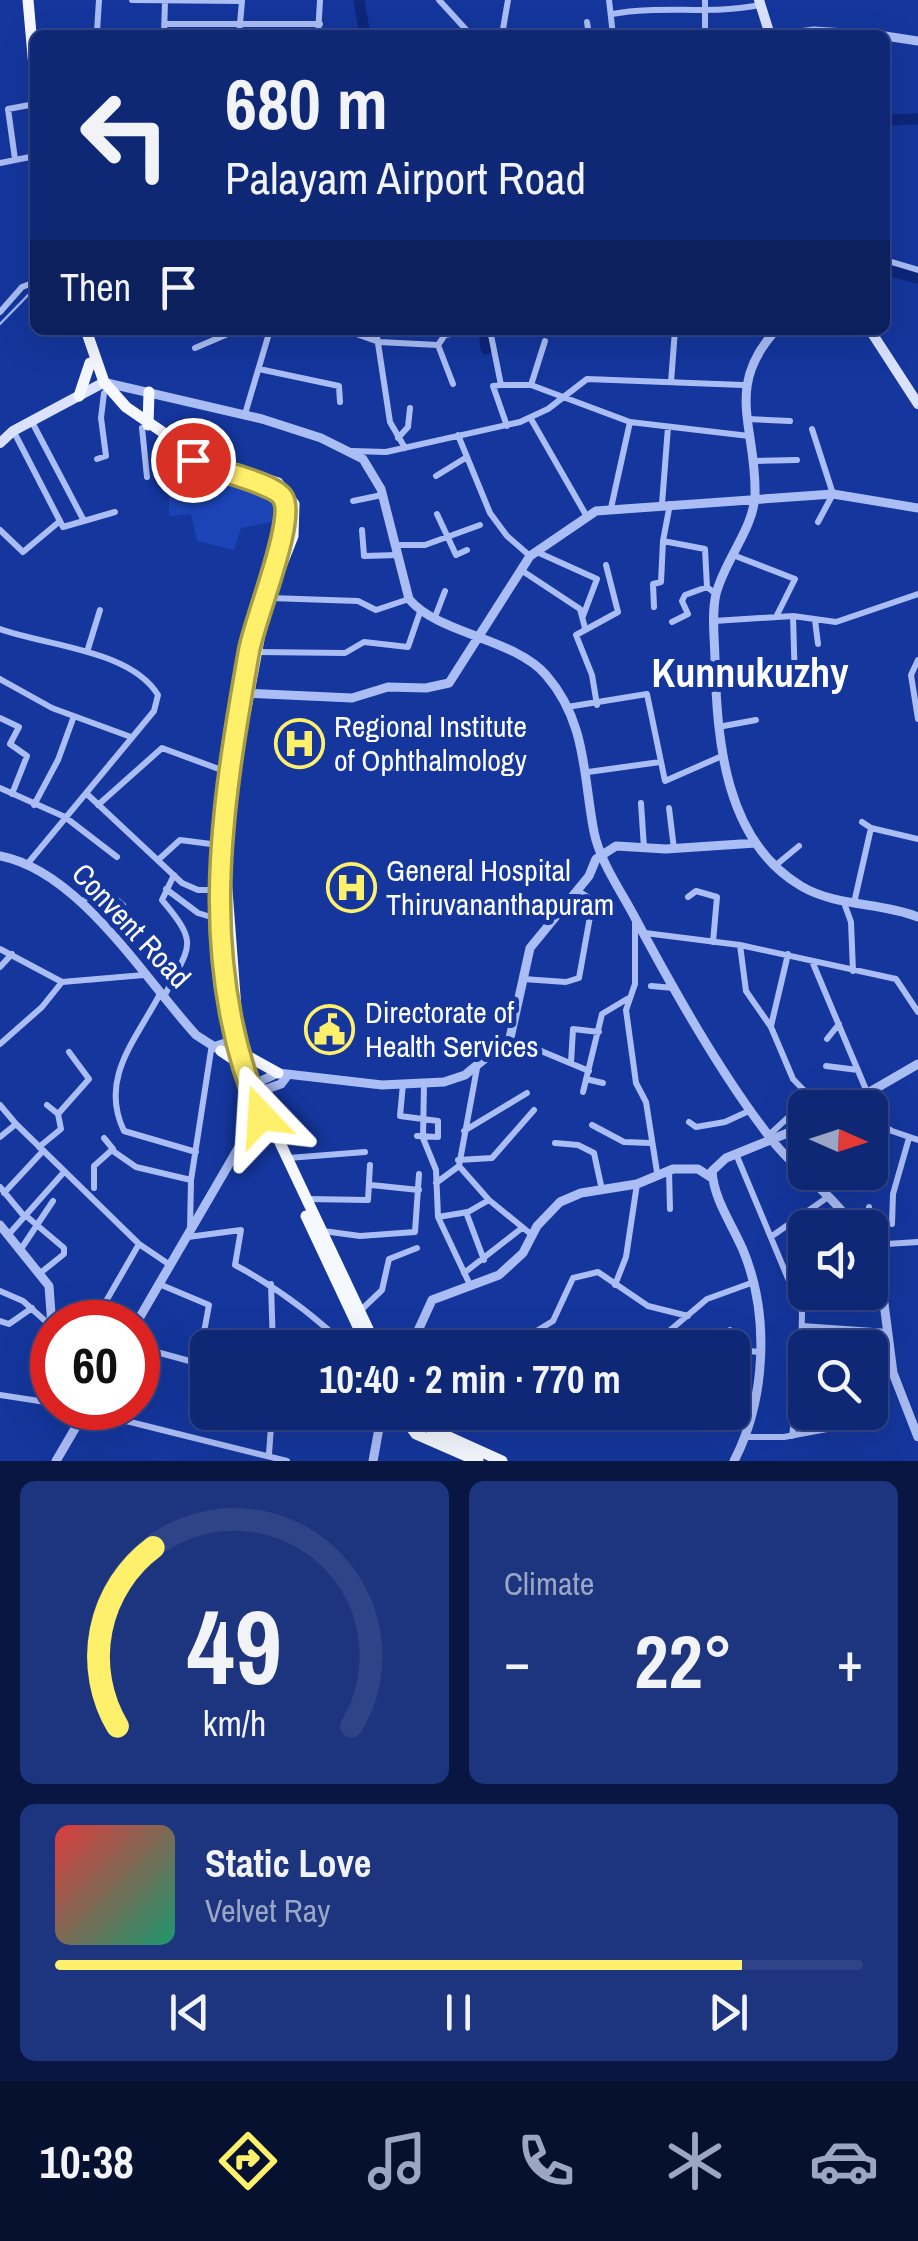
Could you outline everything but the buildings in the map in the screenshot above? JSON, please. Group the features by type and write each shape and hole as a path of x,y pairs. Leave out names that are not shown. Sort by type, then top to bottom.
{"main road":[{"path":"31,0 37,30"},
{"path":"31,0 33,30"},
{"path":"759,2 768,30"},
{"path":"84,335 90,363 102,387 145,426 200,464 268,486 283,498 286,530 258,607 230,794 225,864 241,1049"},
{"path":"85,335 102,387"},
{"path":"873,335 918,404"},
{"path":"79,396 86,385 90,363"},
{"path":"0,443 14,430 102,387"},
{"path":"143,392 145,426"},
{"path":"145,426 196,455 278,483 290,495 296,524 268,598 226,772 219,845 220,920 241,1049 257,1095 360,1330"},
{"path":"216,1047 241,1049 282,1074"},
{"path":"257,1095 368,1330"},
{"path":"413,1430 478,1461"},
{"path":"433,1430 502,1461"}],"street":[{"path":"97,30 99,0"},
{"path":"132,0 242,0 241,30"},
{"path":"319,30 320,0"},
{"path":"439,0 466,30"},
{"path":"503,30 508,0"},
{"path":"609,0 613,30"},
{"path":"705,30 706,0"},
{"path":"164,30 165,1"},
{"path":"612,14 674,7 706,13 759,2"},
{"path":"587,22 588,30"},
{"path":"165,24 320,24"},
{"path":"890,37 918,41"},
{"path":"15,159 8,109 30,105"},
{"path":"0,163 30,157"},
{"path":"890,262 918,270"},
{"path":"0,312 22,287 30,284"},
{"path":"195,348 225,335"},
{"path":"245,414 269,335"},
{"path":"359,335 379,342 438,345"},
{"path":"377,335 390,422 405,448"},
{"path":"438,345 444,335"},
{"path":"491,335 500,385"},
{"path":"670,382 675,335"},
{"path":"672,622 688,614 682,601 684,595 711,590 732,554 756,498 743,385 771,335"},
{"path":"532,385 544,341"},
{"path":"438,345 454,384"},
{"path":"259,369 339,386 340,402"},
{"path":"351,451 405,448 532,419 582,381 593,378 743,385"},
{"path":"508,426 493,386 532,385 566,396 605,416 630,422 748,436"},
{"path":"97,459 106,456 102,387 245,414 351,451 373,470 409,599 420,612 478,634 545,673 568,707 588,772 593,822 602,856 636,919 770,1138 842,1210"},
{"path":"398,438 408,427 410,408"},
{"path":"532,419 586,515"},
{"path":"747,419 790,421"},
{"path":"32,422 83,519"},
{"path":"611,508 630,422"},
{"path":"145,426 148,477"},
{"path":"654,608 653,584 661,582 668,426"},
{"path":"812,429 833,494 818,522"},
{"path":"14,430 63,527 114,512"},
{"path":"458,435 490,513 507,536 533,554 593,576 596,589"},
{"path":"436,476 467,457"},
{"path":"751,461 797,460"},
{"path":"246,693 352,698 388,687 450,684 478,634 533,554 586,515 611,508 833,494 918,508"},
{"path":"353,501 382,495"},
{"path":"437,514 456,555 468,550"},
{"path":"0,530 20,552 60,521"},
{"path":"362,530 364,556 447,540 480,525"},
{"path":"663,541 704,549 714,621 717,727 722,756 734,797 756,843 802,888 918,917"},
{"path":"732,554 795,579 777,616"},
{"path":"596,705 592,675 576,642 585,628 618,612 606,564"},
{"path":"521,570 576,606 585,628"},
{"path":"583,616 596,589 610,578"},
{"path":"435,617 445,591"},
{"path":"714,621 793,616 836,622 918,594"},
{"path":"268,598 354,600 376,610 409,599"},
{"path":"86,652 100,610"},
{"path":"257,652 345,653 364,642 408,647 420,612"},
{"path":"793,616 795,683"},
{"path":"815,620 818,644"},
{"path":"0,629 86,652 135,672 158,695 154,711 28,862"},
{"path":"918,660 911,674 918,719"},
{"path":"716,679 752,678"},
{"path":"0,679 74,716 131,737"},
{"path":"568,707 647,694 665,781 722,756"},
{"path":"34,805 58,760 74,716"},
{"path":"0,718 19,727 10,744 28,756 12,794"},
{"path":"717,727 756,720"},
{"path":"98,805 162,748 226,772"},
{"path":"588,772 660,762"},
{"path":"0,788 65,817 117,857"},
{"path":"87,794 190,888 218,890"},
{"path":"641,803 644,848"},
{"path":"670,808 674,849"},
{"path":"862,822 871,828 918,839"},
{"path":"853,971 848,902 871,828"},
{"path":"158,860 180,840 219,845"},
{"path":"149,1300 189,1234 257,1095 282,1074 424,1084 444,1082 477,1068 510,1038 538,935 578,891 602,856 616,846 674,849 756,843"},
{"path":"776,865 799,846"},
{"name":"Convent Road","path":"0,856 28,862 80,904 196,1035 216,1047"},
{"path":"174,875 162,900 184,923 188,937 161,996 123,1063 112,1094 124,1132 196,1152"},
{"path":"80,904 99,885 123,905"},
{"path":"165,889 198,912 220,920"},
{"path":"688,897 696,890 717,897 713,942"},
{"path":"523,979 566,982 579,978 593,900 578,891"},
{"path":"636,919 635,984 627,999 636,1083 646,1102 658,1172"},
{"path":"645,933 740,945 896,979 918,1012"},
{"path":"740,945 746,991 771,1027 786,1068 805,1090"},
{"path":"0,949 62,982 144,975"},
{"path":"0,967 12,954"},
{"path":"771,1027 788,954"},
{"path":"811,960 865,1090"},
{"path":"0,1044 42,1007 62,982"},
{"path":"651,986 675,988"},
{"path":"583,1092 607,1008 627,999"},
{"path":"827,1039 839,1024"},
{"path":"572,1064 573,1029 598,1032"},
{"path":"510,1038 572,1064 603,1083"},
{"path":"189,1234 191,1180 216,1047 241,1049"},
{"path":"58,1114 89,1079 69,1052"},
{"path":"870,1090 918,1064"},
{"path":"826,1066 858,1070"},
{"path":"477,1068 458,1163 489,1200 533,1236"},
{"path":"403,1084 400,1116 438,1121 438,1137 420,1136"},
{"path":"424,1084 420,1136 436,1183 438,1217 471,1288"},
{"path":"463,1131 526,1093"},
{"path":"0,1105 139,1244 170,1265"},
{"path":"39,1274 64,1254 64,1248 24,1216 2,1190 60,1129 58,1114 47,1105"},
{"path":"436,1183 458,1163 492,1158 534,1110"},
{"path":"689,1122 696,1127 724,1122 751,1110"},
{"path":"770,1138 788,1118"},
{"path":"0,1138 16,1124"},
{"path":"592,1125 624,1142 650,1142"},
{"path":"888,1126 918,1140"},
{"path":"418,1330 432,1300 499,1275 523,1253 560,1202 637,1184 658,1172 715,1165 788,1132"},
{"path":"104,1138 113,1151 136,1167 191,1180"},
{"path":"892,1224 893,1194 908,1138"},
{"path":"555,1143 578,1145 594,1153 602,1190"},
{"path":"92,1193 94,1166 113,1151"},
{"path":"287,1158 365,1152"},
{"path":"736,1154 800,1302 802,1326 792,1436"},
{"path":"306,1199 368,1200 370,1165"},
{"path":"712,1178 715,1165"},
{"path":"698,1169 712,1178 755,1282 762,1326 746,1437 734,1461"},
{"path":"669,1170 670,1209"},
{"path":"9,1234 64,1172"},
{"path":"322,1230 360,1236 415,1232 419,1174"},
{"path":"615,1285 626,1257 637,1184"},
{"path":"371,1185 419,1190"},
{"path":"772,1236 830,1194"},
{"path":"438,1217 466,1212 489,1200"},
{"path":"20,1249 53,1201"},
{"path":"466,1212 484,1260"},
{"path":"0,1225 39,1274 52,1300"},
{"path":"464,1273 522,1228"},
{"path":"189,1234 241,1230 235,1266 271,1284 326,1330"},
{"path":"888,1243 918,1242"},
{"path":"107,1300 139,1244"},
{"path":"360,1312 382,1290 389,1259 417,1248"},
{"path":"539,1330 554,1321 573,1278 598,1272 648,1306 688,1316"},
{"path":"671,1330 720,1291 755,1282"},
{"path":"159,1284 209,1305 204,1330"},
{"path":"271,1284 272,1330"},
{"path":"0,1290 30,1307"},
{"path":"0,1322 9,1324 30,1309"},
{"path":"802,1326 859,1330"},
{"path":"888,1332 893,1373 918,1437"},
{"path":"750,1351 760,1352"},
{"path":"160,1353 190,1361"},
{"path":"0,1396 30,1400"},
{"path":"160,1427 286,1461"},
{"path":"56,1461 71,1430"},
{"path":"269,1454 271,1430"},
{"path":"372,1461 378,1430"},
{"path":"746,1437 792,1436 823,1430"}],"shaded area":[{"path":"169,469 191,470 192,489 195,469 229,483 270,491 278,503 273,522 241,528 234,550 197,541 191,514 169,516"}],"waterway":[{"path":"359,0 364,30"},
{"path":"890,120 918,119"},
{"path":"890,271 918,278"},
{"path":"0,324 30,293"},
{"path":"485,335 486,349"}],"place":[{"name":"Regional Institute of Ophthalmology","path":"299,744"},
{"name":"General Hospital Thiruvananthapuram","path":"351,888"},
{"name":"Directorate of Health Services","path":"330,1030"}],"district":[{"name":"Kunnukuzhy","path":"750,673"}],"route":[{"path":"193,460 230,477 273,488 283,498 287,512 282,544 258,607 249,650 226,772 219,845 218,880 232,1033 261,1116"}]}
